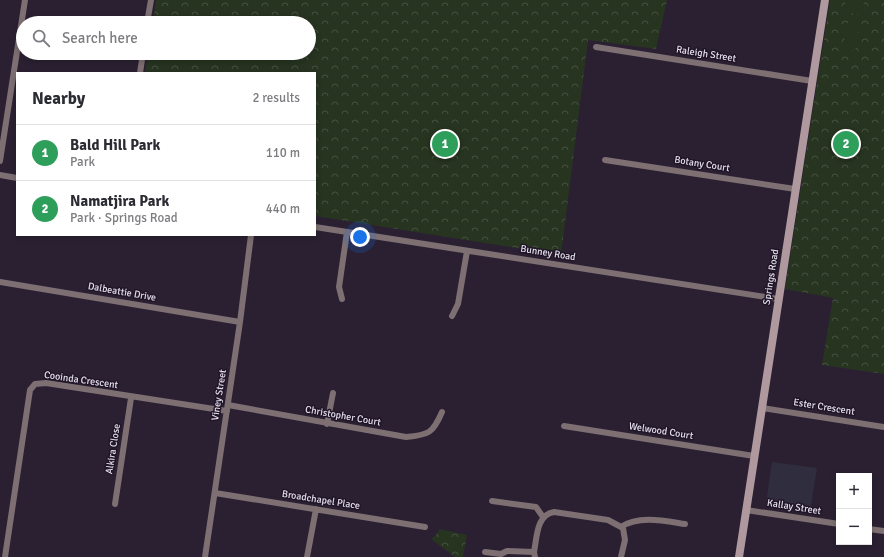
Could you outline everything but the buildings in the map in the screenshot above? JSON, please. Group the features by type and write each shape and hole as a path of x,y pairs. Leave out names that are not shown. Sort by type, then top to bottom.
{"main road":[{"name":"Springs Road","path":"739,557 825,0"}],"street":[{"path":"23,16 25,0"},
{"path":"148,16 150,0"},
{"name":"Raleigh Street","path":"596,47 812,81"},
{"path":"0,161 16,58"},
{"path":"140,72 142,60"},
{"name":"Botany Court","path":"605,160 795,189"},
{"path":"0,175 16,178"},
{"name":"Bunney Road","path":"316,227 778,299"},
{"path":"342,299 339,287 347,232"},
{"name":"Viney Street","path":"205,557 228,408 251,236"},
{"path":"452,316 458,304 467,251"},
{"name":"Dalbeattie Drive","path":"0,282 240,322"},
{"name":"Cooinda Crescent","path":"5,557 30,390 35,384 46,383 131,398 228,408"},
{"path":"327,424 333,392"},
{"name":"Alkira Close","path":"115,504 131,398"},
{"name":"Christopher Court","path":"228,408 406,437 425,435 436,428 442,412"},
{"name":"Ester Crescent","path":"762,408 884,427"},
{"name":"Welwood Court","path":"564,426 754,456"},
{"name":"Broadchapel Place","path":"214,493 425,527"},
{"path":"492,501 536,507 543,517"},
{"path":"308,557 316,509"},
{"name":"Kallay Street","path":"746,510 836,524"},
{"path":"485,552 500,554 507,551 534,554 540,524 543,517 551,512 568,513 608,520 621,526 623,528 625,540 621,557"},
{"path":"621,526 632,521 664,520 685,524"},
{"path":"872,529 884,531"}],"shaded area":[{"path":"772,462 817,468 810,511 766,504"}],"green space":[{"path":"156,0 667,0 656,49 588,40 561,255 316,216 316,72 145,72 147,60 316,60 316,16 154,16"},
{"path":"830,0 884,0 884,374 822,365 833,298 785,289"},
{"path":"846,0 864,0 862,15 844,12"},
{"path":"847,23 859,24 855,51 843,49"},
{"path":"440,529 467,535 463,557 455,557 431,539"}],"place":[{"name":"Bald Hill Park","path":"445,144"},
{"name":"Namatjira Park","path":"846,144"}]}
